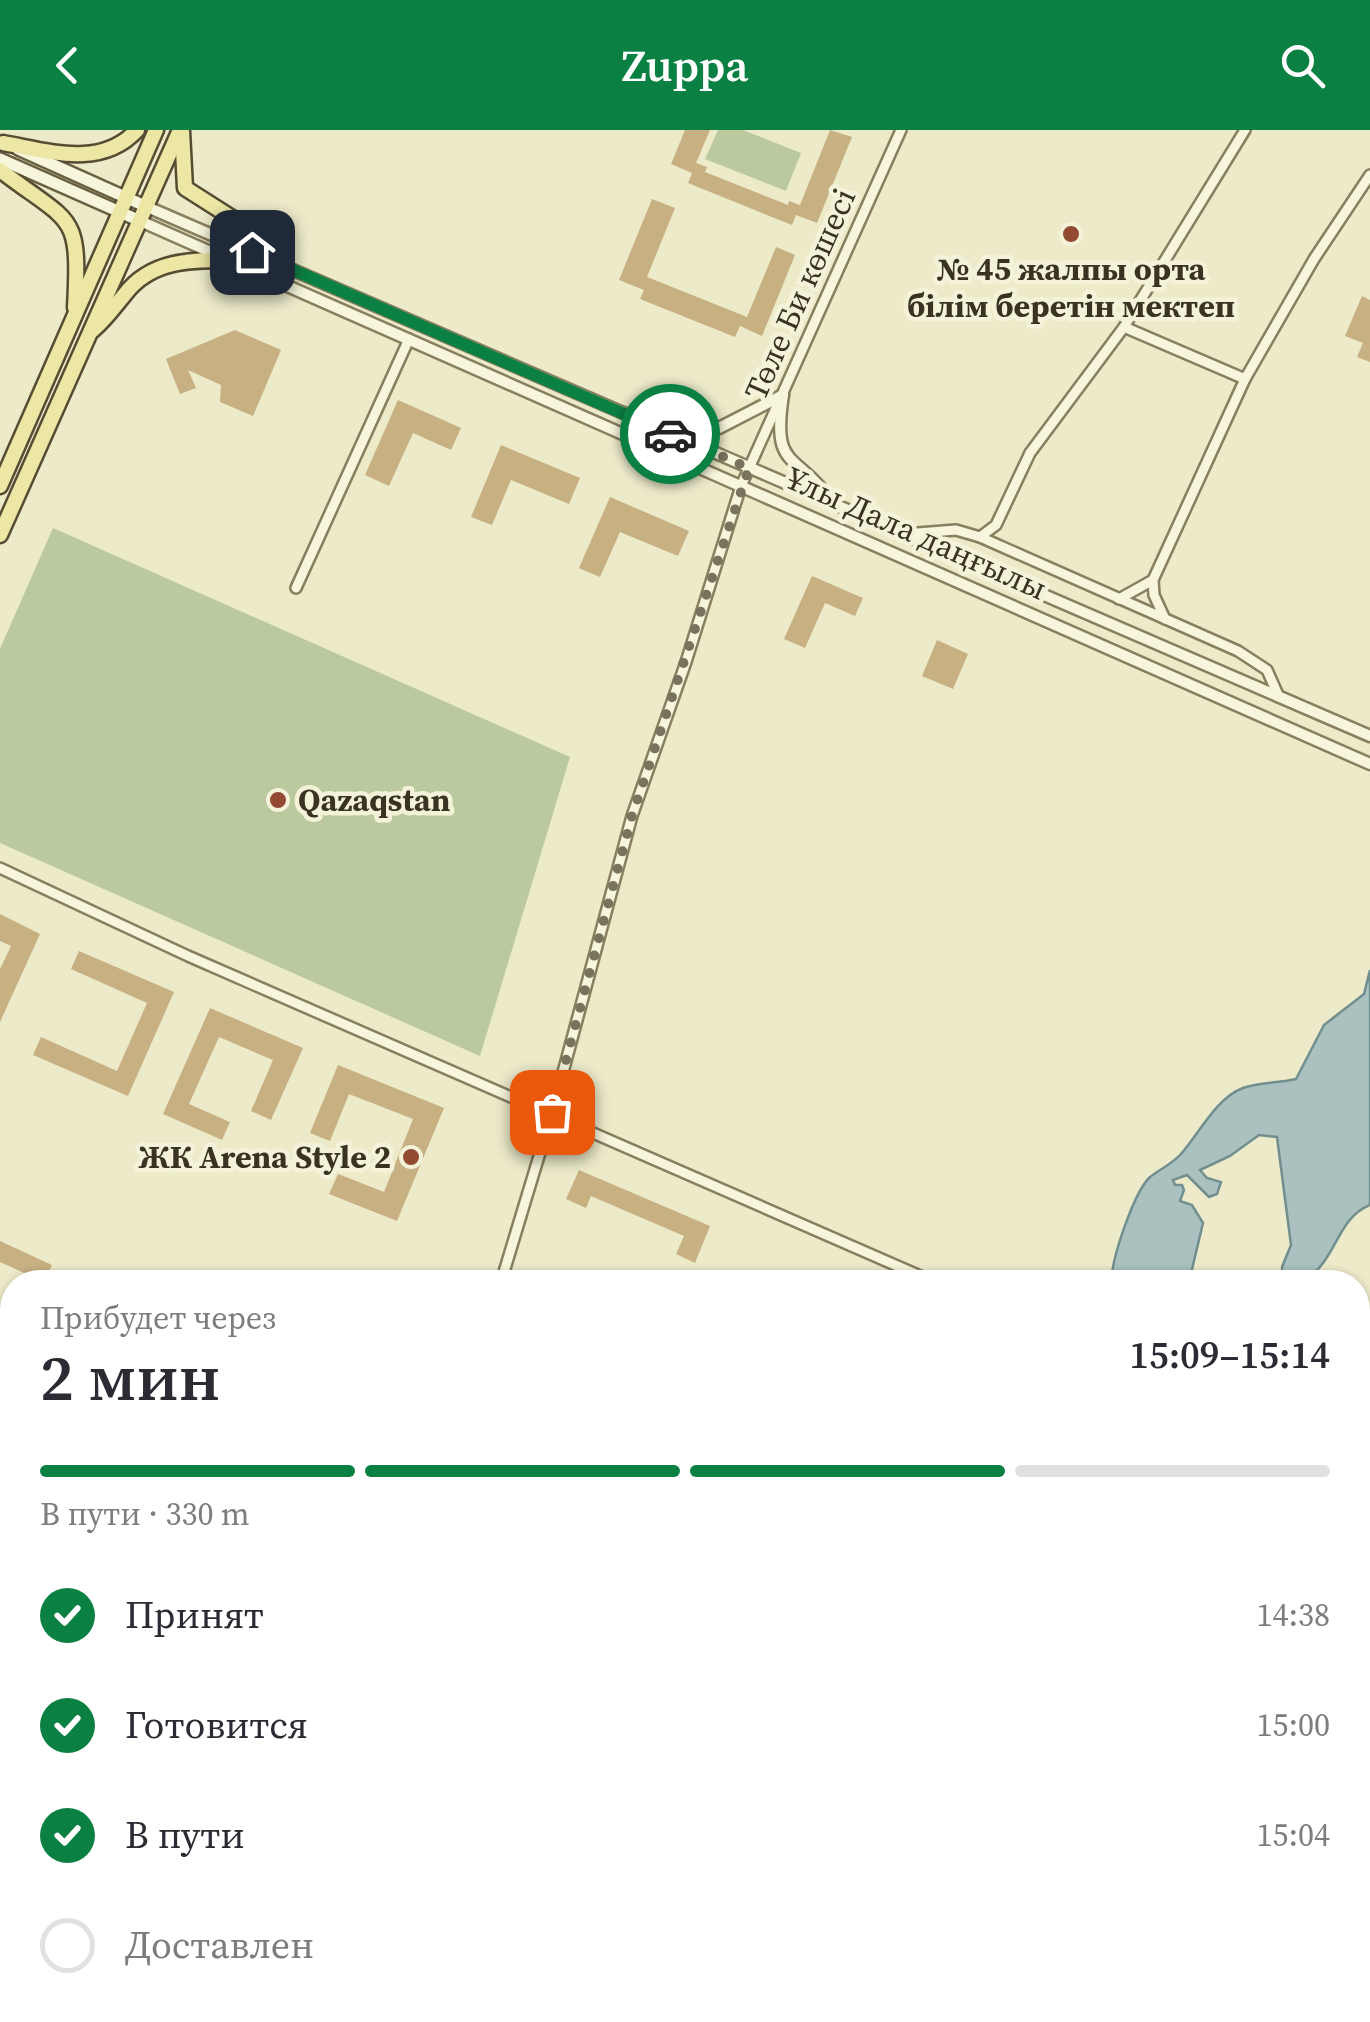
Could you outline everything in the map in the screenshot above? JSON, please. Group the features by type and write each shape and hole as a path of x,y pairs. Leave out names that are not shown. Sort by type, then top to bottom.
{"main road":[{"path":"1,148 77,156 106,152 137,130"},
{"path":"0,486 156,130"},
{"path":"0,535 181,130"},
{"path":"181,130 185,188 264,238 280,264"},
{"name":"Ұлы Дала даңғылы","path":"1,148 142,213"},
{"path":"0,170 50,205 72,229 78,241 74,317"},
{"path":"88,334 137,281 153,270 184,260 229,260"}],"street":[{"name":"Төле Би көшесі","path":"505,1270 632,816 741,486 901,130"},
{"path":"980,537 996,525 1030,453 1124,327 1244,130"},
{"path":"1165,619 1154,595 1153,580 1245,379 1314,259 1370,175"},
{"name":"Ұлы Дала даңғылы","path":"142,213 229,260 1370,764"},
{"name":"Ұлы Дала даңғылы","path":"142,213 280,264 1370,736"},
{"path":"1124,327 1245,379"},
{"path":"296,588 408,339"},
{"path":"666,432 719,428 783,395"},
{"path":"783,395 778,430 781,448 793,466 819,483 833,503"},
{"path":"903,534 956,530 980,537 1238,651 1266,670 1279,697"},
{"path":"1119,599 1153,580"},
{"path":"1337,750 1348,727"},
{"path":"0,868 188,956 907,1270"}],"green space":[{"path":"718,130 743,130 801,153 786,191 705,159"},
{"name":"Qazaqstan","path":"53,528 570,757 480,1056 0,843 0,649"}],"water":[{"path":"1370,970 1370,1205 1346,1224 1324,1263 1317,1270 1282,1270 1291,1245 1277,1137 1259,1135 1230,1156 1200,1170 1207,1178 1221,1182 1217,1194 1209,1197 1187,1175 1173,1180 1184,1190 1180,1201 1192,1205 1203,1223 1192,1270 1112,1270 1124,1228 1150,1177 1181,1154 1216,1108 1233,1093 1249,1086 1296,1079 1324,1025 1364,994"}],"building":[{"path":"685,130 710,130 696,163 707,167 705,172 788,205 789,201 800,205 830,130 852,137 817,223 796,215 792,225 688,183 692,173 671,164"},
{"path":"652,199 675,208 647,277 747,317 776,247 795,255 762,336 740,326 735,337 640,299 644,290 619,280"},
{"path":"1362,296 1370,300 1370,362 1357,357 1363,343 1345,336"},
{"path":"235,330 281,350 253,416 220,402 221,385 188,370 196,388 180,394 166,359"},
{"path":"398,400 461,428 451,450 413,433 389,486 365,475"},
{"path":"501,445 580,478 569,504 511,480 492,525 471,517"},
{"path":"610,497 689,531 678,556 620,532 600,577 579,568"},
{"path":"812,576 863,598 855,616 825,603 805,648 784,639"},
{"path":"937,640 968,654 953,689 922,676"},
{"path":"0,914 40,934 0,1022 0,969 11,946 0,941"},
{"path":"79,951 174,992 128,1096 33,1055 41,1037 117,1071 147,1003 71,969"},
{"path":"210,1008 303,1048 271,1120 251,1111 273,1060 219,1037 189,1104 230,1122 222,1140 163,1114"},
{"name":"ЖК Arena Style 2","path":"338,1065 444,1108 397,1221 329,1194 338,1174 384,1192 413,1119 349,1094 330,1141 310,1133"},
{"path":"579,1170 710,1226 695,1263 676,1254 684,1236 591,1196 586,1208 566,1199"},
{"path":"0,1241 52,1265 50,1270 18,1270 0,1262"}],"way so far":[{"path":"552,1112 632,816 749,468 670,434"}],"place":[{"name":"№ 45 жалпы орта білім беретін мектеп","path":"1071,234"},
{"name":"Qazaqstan","path":"278,800"},
{"name":"ЖК Arena Style 2","path":"411,1157"}],"route":[{"path":"252,252 670,434"}]}
